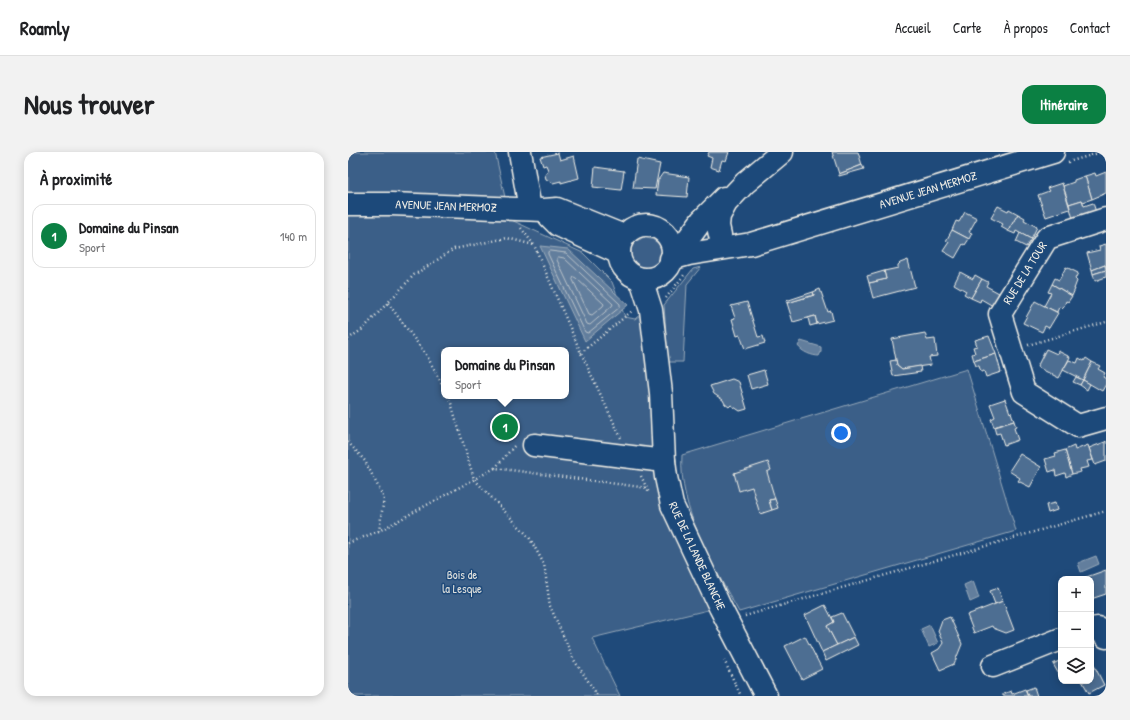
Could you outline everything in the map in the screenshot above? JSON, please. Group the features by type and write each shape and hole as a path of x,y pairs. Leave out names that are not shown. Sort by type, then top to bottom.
{"street":[{"path":"520,152 529,209 558,225 621,245"},
{"path":"720,235 718,226 719,216 726,203 745,183 782,152"},
{"name":"AVENUE JEAN MERMOZ","path":"676,247 689,254 751,244 1053,152"},
{"path":"676,247 662,231 655,227 638,226 631,230 621,245 620,262 625,270 632,276 649,278 666,270 671,263 676,247 724,198 736,192"},
{"name":"AVENUE JEAN MERMOZ","path":"348,204 529,209"},
{"name":"RUE DE LA TOUR","path":"1106,219 1047,238 1000,314 1024,392 1078,426 1106,418"},
{"name":"AVENUE JEAN MERMOZ","path":"676,247 720,235 804,228"},
{"name":"RUE DE LA LANDE BLANCHE","path":"649,278 642,310 661,393 665,469 672,505 727,621 766,696"},
{"path":"534,445 631,457 665,469"},
{"path":"1094,629 1098,628 1106,637"},
{"path":"993,666 1058,640"}],"path":[{"path":"529,209 513,218 534,245 582,353 650,496"},
{"path":"348,339 363,328 414,275 454,249 507,238 534,245"},
{"path":"388,303 427,356 441,382"},
{"path":"582,353 642,310"},
{"path":"1011,350 1106,322"},
{"path":"449,399 474,479 529,537 544,564 550,606 574,660 598,696"},
{"path":"348,442 365,461 384,498 379,531"},
{"path":"348,543 379,531 495,468 515,444 534,445"},
{"path":"495,468 647,488"},
{"path":"647,488 665,469"},
{"path":"727,621 1106,511"},
{"path":"721,653 741,696"}],"green space":[{"path":"348,152 495,152 506,202 348,195"},
{"name":"Bois de la Lesque","path":"392,214 507,218 583,253 612,282 625,317 635,319 642,313 664,461 720,607 592,638 620,696 348,696 348,215"},
{"path":"643,238 649,238 659,245 662,254 661,260 655,267 649,270 643,270 633,263 630,257 630,251 637,241"},
{"path":"701,267 687,284 683,362 668,362 664,305 693,269"},
{"path":"967,369 1016,531 739,612 709,557 692,517 682,475 682,455"}],"water":[{"path":"540,246 568,249 628,305 585,341"},
{"path":"801,341 821,347 819,356 802,350 798,346"},
{"path":"1096,556 1099,564 1081,572 1078,563"},
{"path":"973,581 979,598 970,602 964,585"},
{"path":"930,625 938,643 929,647 921,629"}],"building":[{"path":"709,152 729,152 726,161 722,160 719,170 710,167 712,158 707,156"},
{"path":"832,152 858,152 862,165 839,174"},
{"path":"558,153 560,160 574,156 579,178 561,183 561,181 553,183 546,179 545,175 548,170 546,165 543,166 540,157"},
{"path":"637,159 660,164 655,189 633,188"},
{"path":"862,165 864,169 839,176 839,174"},
{"path":"595,167 624,171 621,190 593,187"},
{"path":"1106,172 1106,193 1092,199 1085,176 1095,173 1096,176"},
{"path":"663,173 689,177 687,197 656,195 658,180"},
{"path":"1085,176 1092,199 1069,204 1063,186"},
{"path":"1062,183 1070,209 1046,217 1038,195 1049,191 1047,188"},
{"path":"1082,200 1084,206 1093,203 1096,212 1073,219 1069,204"},
{"path":"998,206 1008,211 1009,209 1018,214 1008,231 1001,227 1003,224 991,218"},
{"path":"965,212 977,218 969,232 972,233 969,239 952,230 956,221 959,222"},
{"path":"1018,214 1025,218 1024,220 1037,227 1031,239 1016,231 1015,234 1008,231"},
{"path":"952,230 969,239 965,245 963,244 955,258 943,251 949,242 946,241"},
{"path":"1020,233 1031,239 1026,247 1016,242"},
{"path":"1106,244 1106,268 1105,265 1092,270 1087,253 1100,250 1099,246"},
{"path":"908,260 915,287 873,298 869,283 886,279 884,271 898,268 900,263"},
{"path":"1105,265 1106,270 1093,274 1092,270"},
{"path":"1066,267 1078,273 1075,279 1077,281 1072,296 1052,284 1055,278 1059,280"},
{"path":"1106,270 1106,277 1095,281 1093,274"},
{"path":"884,271 886,279 869,283 867,276"},
{"path":"960,272 973,279 975,275 982,279 971,298 964,294 966,291 954,284"},
{"path":"982,279 988,282 986,286 999,293 993,306 981,299 980,302 971,298"},
{"path":"1052,284 1072,296 1068,302 1066,301 1062,308 1059,307 1057,312 1044,306 1051,293 1048,292"},
{"path":"820,289 828,312 831,311 833,320 817,324 815,316 793,322 787,303 814,295 813,292"},
{"path":"813,292 814,295 787,303 786,301"},
{"path":"1035,301 1058,313 1049,328 1045,326 1042,332 1023,323"},
{"path":"747,302 758,337 763,336 765,343 745,349 740,335 737,336 732,319 735,318 731,306"},
{"path":"815,316 817,324 810,326 808,318"},
{"path":"925,333 927,340 935,339 937,356 929,357 931,365 902,369 897,365 892,339"},
{"path":"989,336 996,354 974,361 972,354 975,353 973,347 977,346 975,340"},
{"path":"1046,349 1057,354 1058,351 1070,357 1059,378 1037,367"},
{"path":"996,354 1001,372 986,377 984,371 981,372 979,366 976,366 974,361"},
{"path":"1079,358 1084,361 1086,358 1092,362 1083,380 1063,370 1069,360 1077,363"},
{"path":"896,360 897,365 902,369 920,366 921,372 893,376 890,361"},
{"path":"1092,362 1100,366 1098,369 1105,373 1103,377 1106,379 1106,384 1102,391 1083,380"},
{"path":"764,370 768,384 751,389 747,375"},
{"path":"1076,377 1083,380 1080,385 1073,382"},
{"path":"732,379 739,382 747,409 740,411 731,405 729,407 723,400 714,394 710,386"},
{"path":"1083,380 1090,384 1087,390 1080,385"},
{"path":"1005,399 1014,421 994,427 991,419 995,417 990,404"},
{"path":"1014,421 1016,427 1014,428 1018,440 1004,445 1000,433 996,434 994,427"},
{"path":"1106,441 1106,461 1095,465 1089,448"},
{"path":"1088,445 1093,460 1087,461 1089,467 1080,469 1081,472 1072,474 1065,450 1074,446 1075,450"},
{"path":"1065,450 1072,474 1066,477 1065,473 1056,476 1055,470 1049,472 1045,459 1056,456 1055,453"},
{"path":"1020,454 1041,467 1030,487 1018,481 1020,478 1009,471"},
{"path":"768,462 771,470 767,472 775,499 769,500 772,510 760,514 752,487 739,491 734,473"},
{"path":"775,499 778,508 772,510 769,500"},
{"path":"1055,503 1057,510 1048,513 1046,505"},
{"path":"1106,570 1106,594 1094,598 1094,576 1089,576"},
{"path":"998,588 1003,601 995,604 990,591"},
{"path":"1003,601 1014,630 1006,633 993,628 992,626 974,633 967,615"},
{"path":"825,605 834,622 827,626 837,645 822,652 805,615"},
{"path":"842,613 854,637 837,645 827,626 834,622 832,617"},
{"path":"950,617 962,644 954,664 940,670 932,653 939,649 943,643 938,631 942,620"},
{"path":"805,636 822,669 802,679 785,646"},
{"path":"854,637 858,645 826,661 822,652"},
{"path":"1058,662 1058,673 1053,664"},
{"path":"1094,665 1104,685 1089,693 1084,684 1094,684"},
{"path":"1034,687 1037,696 1028,696 1026,690"},
{"path":"1025,689 1028,696 1003,696 1003,694 1011,691 1012,694"}],"place":[{"name":"Domaine du Pinsan","path":"505,427"}]}
